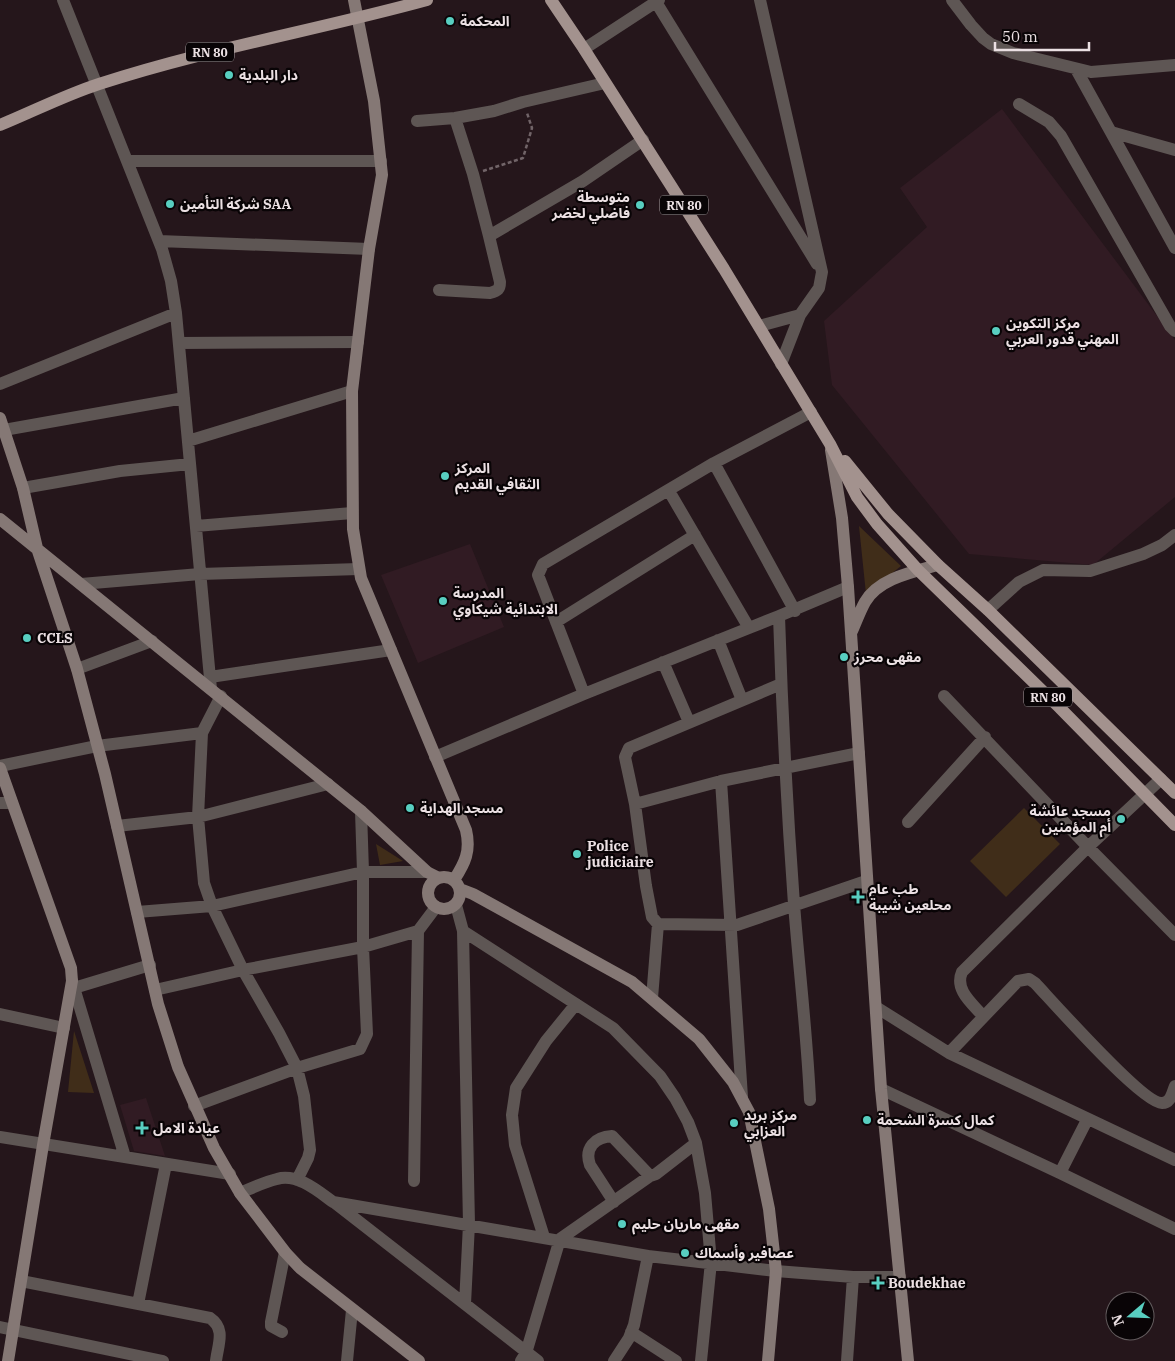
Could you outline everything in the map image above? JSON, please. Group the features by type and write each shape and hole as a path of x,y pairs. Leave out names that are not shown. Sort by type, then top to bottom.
{"main road":[{"name":"RN 80","path":"0,125 97,85 206,53 358,19 427,0"},
{"name":"RN 80","path":"551,0 643,140 759,326 830,444 857,497 877,524 918,570 1060,708 1175,825"},
{"name":"RN 80","path":"830,444 888,514 938,565 988,610 1175,793"},
{"path":"1060,708 1075,694"}],"street":[{"path":"63,0 159,240 171,281 179,343 200,574 214,687 202,733 198,817 204,883 212,906 243,970 280,1033 296,1068 304,1096 310,1150 297,1180"},
{"path":"354,0 374,101 382,175 369,248 352,392 352,529 361,578 466,830 468,851 457,885 461,895 456,905 446,909 436,907 429,899 431,884 444,877 457,885 473,894 624,978 652,998 699,1039 718,1061 742,1097 749,1112 769,1209 776,1271 768,1361"},
{"path":"760,0 822,272 819,288 800,315 782,364"},
{"path":"952,0 971,25 991,44 1013,53 1092,72 1175,65"},
{"path":"584,49 658,1 822,272"},
{"path":"1076,69 1175,248"},
{"path":"416,121 455,118 494,111 605,83"},
{"path":"1019,104 1049,122 1061,136 1170,326 1175,331"},
{"path":"439,290 490,293 497,291 500,287 473,174 455,118"},
{"path":"1111,132 1175,148"},
{"path":"489,236 583,181 643,140"},
{"path":"127,161 381,161"},
{"path":"159,240 369,248"},
{"path":"0,384 176,313"},
{"path":"759,326 800,315"},
{"path":"179,343 358,342"},
{"path":"188,441 352,392"},
{"path":"184,398 2,424 23,488 38,548 77,669 138,912 155,990 178,1067 194,1106 214,1148 240,1193 285,1252 300,1268 419,1361"},
{"path":"584,694 538,575 543,564 714,463 811,412"},
{"path":"830,444 842,518 848,587 881,1089 908,1361"},
{"path":"714,463 795,611"},
{"path":"23,488 120,471 190,464"},
{"path":"669,491 749,628"},
{"path":"196,526 352,513"},
{"path":"0,519 152,641 214,687 361,811 427,872 439,878"},
{"path":"556,622 695,535"},
{"path":"988,610 1019,582 1043,570 1090,571 1143,554 1162,545 1175,535"},
{"path":"851,634 865,602 872,594 893,579 938,565"},
{"path":"82,584 200,574 359,568"},
{"path":"435,756 663,662 795,611 848,587"},
{"path":"779,616 785,768 810,1100"},
{"path":"718,640 742,700"},
{"path":"77,669 152,641"},
{"path":"214,687 391,650"},
{"path":"663,662 689,722"},
{"path":"652,998 658,924 652,917 635,804 625,757 629,748 781,684"},
{"path":"944,696 1175,935"},
{"path":"125,1157 73,985 70,968 6,803 0,767 97,746 202,733"},
{"path":"908,822 985,737"},
{"path":"635,804 722,780 859,753"},
{"path":"983,1016 961,990 959,978 962,972 1088,847 1161,779"},
{"path":"722,780 742,1097"},
{"path":"117,826 198,817 328,784"},
{"path":"194,1106 296,1068 360,1048 365,1042 367,1034 363,947 364,872 361,811"},
{"path":"138,912 212,906 364,872 427,872"},
{"path":"658,924 737,925 866,881"},
{"path":"456,905 463,931 469,1224 465,1304"},
{"path":"414,1181 418,931 436,907"},
{"path":"155,990 243,970 363,947 418,931"},
{"path":"463,931 613,1028 660,1076 675,1098 688,1122 696,1143 705,1193 711,1262 701,1361"},
{"path":"73,985 150,966"},
{"path":"949,1053 1018,981 1030,979 1109,1062 1152,1100 1161,1104 1167,1102 1175,1086"},
{"path":"8,1361 6,1329 20,1281 73,985"},
{"path":"544,1237 515,1145 512,1116 516,1088 546,1040 576,1004"},
{"path":"876,1007 949,1053 1087,1120 1175,1160"},
{"path":"0,1014 64,1028"},
{"path":"881,1089 1175,1229"},
{"path":"1060,1173 1087,1120"},
{"path":"614,1202 590,1165 588,1151 593,1143 605,1136 612,1136 650,1176"},
{"path":"0,1137 230,1174"},
{"path":"524,1357 560,1239 650,1176 656,1174 696,1143"},
{"path":"138,1304 166,1164"},
{"path":"240,1193 278,1178 297,1180 316,1189 465,1304 524,1357 538,1361"},
{"path":"333,1202 560,1239 648,1256 776,1271 853,1277 900,1277"},
{"path":"282,1332 271,1326 271,1322 285,1252"},
{"path":"614,1361 634,1325 648,1256"},
{"path":"846,1361 853,1277"},
{"path":"20,1281 210,1318 216,1322 220,1330 216,1361"},
{"path":"347,1361 352,1310"},
{"path":"6,1329 163,1361"},
{"path":"631,1332 676,1361"}],"path":[{"path":"473,174 523,158 532,128 524,102"}],"shaded area":[{"name":"مركز التكوين المهني قدور العربي","path":"1002,109 1175,340 1175,497 1093,565 969,554 832,385 824,321 927,227 900,188"},
{"path":"859,526 901,566 866,594"},
{"name":"المدرسة الابتدائية شيكاوي","path":"470,544 504,627 418,663 381,575"},
{"path":"1024,808 1060,844 1006,897 970,861"},
{"path":"376,844 403,861 380,865"},
{"path":"74,1031 94,1093 68,1092"},
{"name":"عيادة الامل","path":"146,1098 165,1156 134,1151 120,1105"}],"place":[{"name":"المحكمة","path":"450,21"},
{"name":"دار البلدية","path":"229,75"},
{"name":"شركة التأمين SAA","path":"170,204"},
{"name":"متوسطة فاضلي لخضر","path":"640,205"},
{"name":"مركز التكوين المهني قدور العربي","path":"996,331"},
{"name":"المركز الثقافي القديم","path":"445,476"},
{"name":"المدرسة الابتدائية شيكاوي","path":"443,601"},
{"name":"CCLS","path":"27,638"},
{"name":"مقهى محرز","path":"844,657"},
{"name":"مسجد الهداية","path":"410,808"},
{"name":"مسجد عائشة أم المؤمنين","path":"1121,819"},
{"name":"Police judiciaire","path":"577,854"},
{"name":"طب عام محلعين شيبة","path":"858,897"},
{"name":"كمال كسرة الشحمة","path":"867,1120"},
{"name":"مركز بريد العزابي","path":"734,1123"},
{"name":"عيادة الامل","path":"142,1128"},
{"name":"مقهى ماريان حليم","path":"622,1224"},
{"name":"عصافير وأسماك","path":"685,1253"},
{"name":"Boudekhae","path":"878,1283"}]}
